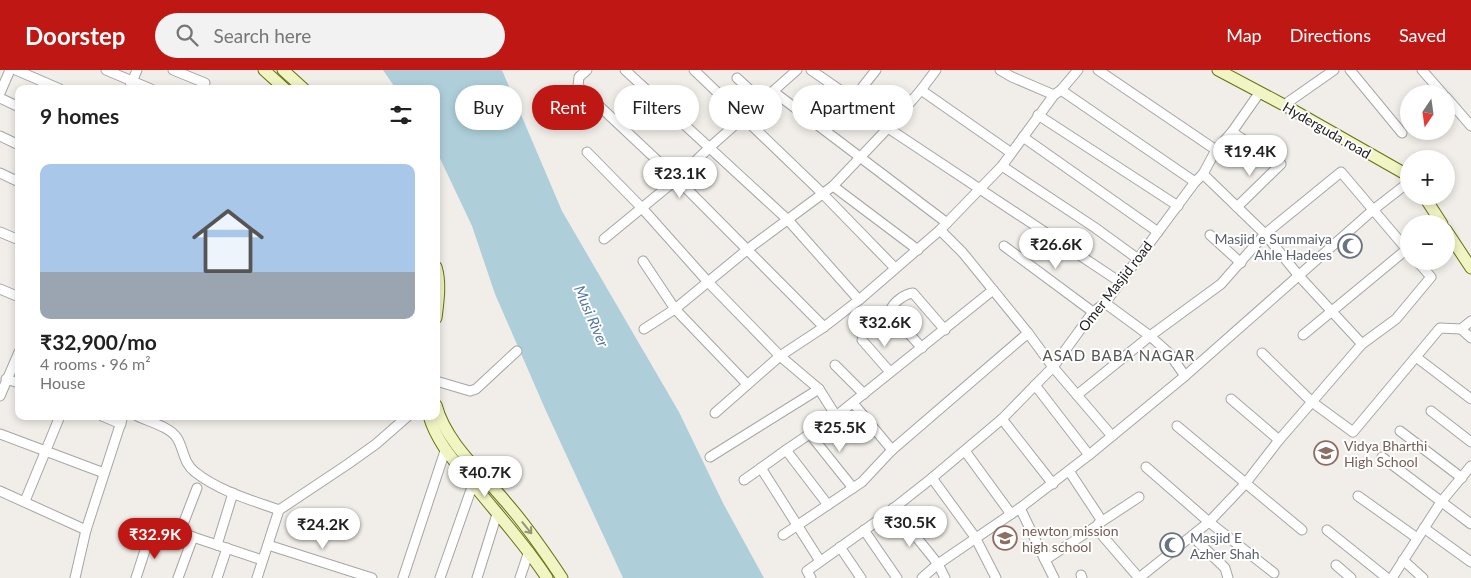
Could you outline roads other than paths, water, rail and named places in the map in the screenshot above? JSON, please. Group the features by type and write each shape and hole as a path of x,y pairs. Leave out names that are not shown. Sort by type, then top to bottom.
{"street":[{"path":"0,93 10,70"},
{"path":"16,70 51,85"},
{"path":"106,70 131,84 137,70"},
{"path":"173,70 205,84"},
{"path":"264,70 281,85"},
{"path":"283,70 300,85"},
{"path":"587,70 579,77 578,86 748,249 824,327"},
{"path":"625,70 788,220 859,300"},
{"path":"694,70 710,85"},
{"path":"781,85 797,70"},
{"path":"811,70 832,85"},
{"path":"864,85 876,70"},
{"path":"913,99 936,70"},
{"path":"1000,70 1012,77 1057,92 1195,182"},
{"path":"714,413 780,356 824,327 859,300 943,227 1002,166 1010,152 1038,115 1078,70"},
{"path":"1098,70 1216,150"},
{"name":"Hyderguda road","path":"1218,70 1400,171"},
{"path":"1284,105 1334,70"},
{"path":"1350,70 1400,131"},
{"path":"1422,70 1435,85"},
{"path":"737,78 745,85"},
{"path":"921,90 1010,152"},
{"name":"Omer Masjid road","path":"809,574 820,561 894,508 965,451 1002,419 1053,367 1093,312 1105,303 1195,182 1203,174 1216,150 1232,132 1260,92"},
{"path":"0,98 15,104"},
{"path":"782,98 861,157 943,227 1053,367 1112,436"},
{"path":"1455,107 1471,126"},
{"path":"1038,115 1178,206"},
{"path":"604,239 677,180 730,130"},
{"path":"756,130 895,268"},
{"path":"644,329 676,309 748,249 833,186 886,130"},
{"path":"891,130 1120,282"},
{"path":"1232,132 1281,164 1237,207"},
{"path":"0,136 15,143"},
{"path":"1023,137 1158,232"},
{"path":"587,152 780,356 819,389 836,416"},
{"path":"1002,166 1094,227 1138,259"},
{"path":"1077,395 1150,336 1221,284 1265,234 1341,172 1400,241"},
{"path":"0,173 15,180"},
{"path":"1203,174 1265,234 1299,276 1362,344"},
{"path":"833,186 918,250"},
{"path":"922,578 975,537 1053,484 1089,455 1185,376 1373,210 1400,189"},
{"path":"0,232 15,238"},
{"path":"1210,235 1240,262"},
{"path":"1455,244 1471,268"},
{"path":"1004,246 1093,312"},
{"path":"1303,335 1400,256"},
{"path":"643,261 676,309 747,384"},
{"path":"1069,470 1098,524 1139,578 1209,522 1245,484 1279,440 1362,344 1396,318 1430,277 1424,270"},
{"path":"0,290 15,296"},
{"path":"744,480 836,416 993,290"},
{"path":"922,348 892,315 890,311 894,303 913,293 945,330"},
{"path":"1105,303 1170,353 1185,376"},
{"path":"1461,330 1471,321"},
{"path":"1262,353 1312,402 1353,432 1440,328 1461,330 1471,338"},
{"path":"783,534 862,482 892,450 1028,333"},
{"path":"862,340 890,372"},
{"path":"440,383 470,391 476,389 516,351"},
{"path":"1416,357 1471,399"},
{"path":"0,396 15,360"},
{"path":"835,365 864,394"},
{"path":"6,379 15,382"},
{"path":"1035,385 1089,455"},
{"path":"710,457 819,389"},
{"path":"1231,399 1279,440"},
{"path":"853,402 892,450"},
{"path":"1431,412 1471,442"},
{"path":"440,414 447,430 459,447 537,540 562,578"},
{"path":"1002,419 1053,484"},
{"path":"25,501 58,420"},
{"path":"75,578 86,530 122,420"},
{"path":"146,420 172,432 178,439 186,462 193,471 233,493 279,510"},
{"path":"257,578 279,510 376,444 403,420"},
{"path":"430,420 432,428 445,451 530,551 547,578"},
{"path":"1176,426 1302,530"},
{"path":"1400,431 1462,478"},
{"path":"809,433 853,488"},
{"path":"0,434 104,473"},
{"path":"786,450 828,505"},
{"path":"403,578 445,451"},
{"path":"965,451 1011,514"},
{"path":"1382,456 1471,524"},
{"path":"1392,578 1440,502 1471,466"},
{"path":"1146,467 1209,522 1274,573"},
{"path":"760,468 820,561"},
{"path":"932,478 975,537 996,578"},
{"path":"440,578 473,484"},
{"path":"197,488 180,532 262,560"},
{"path":"0,490 86,530"},
{"path":"217,545 233,493"},
{"path":"1358,496 1417,538"},
{"path":"1045,560 1139,497"},
{"path":"894,508 938,564 945,578"},
{"path":"1020,508 1054,578"},
{"path":"477,578 497,514"},
{"path":"1424,528 1471,562"},
{"path":"864,530 898,578"},
{"path":"1327,530 1387,578"},
{"path":"136,578 150,535"},
{"path":"1193,536 1226,568 1228,578"},
{"path":"178,578 193,537"},
{"path":"268,545 372,578"},
{"path":"840,547 861,578"},
{"path":"217,578 227,548"},
{"path":"520,578 530,551"},
{"path":"1403,560 1423,578"},
{"path":"1336,565 1351,578"}],"water":[{"name":"Musi River","path":"383,70 502,70 508,85 455,85 455,130 522,130 522,117 562,211 679,412 723,503 764,578 623,578 546,411 495,294 472,226 440,158 440,85 393,85"}],"place":[{"name":"Masjid e Summaiya Ahle Hadees","path":"1350,246"},
{"name":"Vidya Bharthi High School","path":"1326,453"},
{"name":"newton mission high school","path":"1005,538"},
{"name":"Masjid E Azher Shah","path":"1172,545"}],"district":[{"name":"ASAD BABA NAGAR","path":"1119,355"}]}
